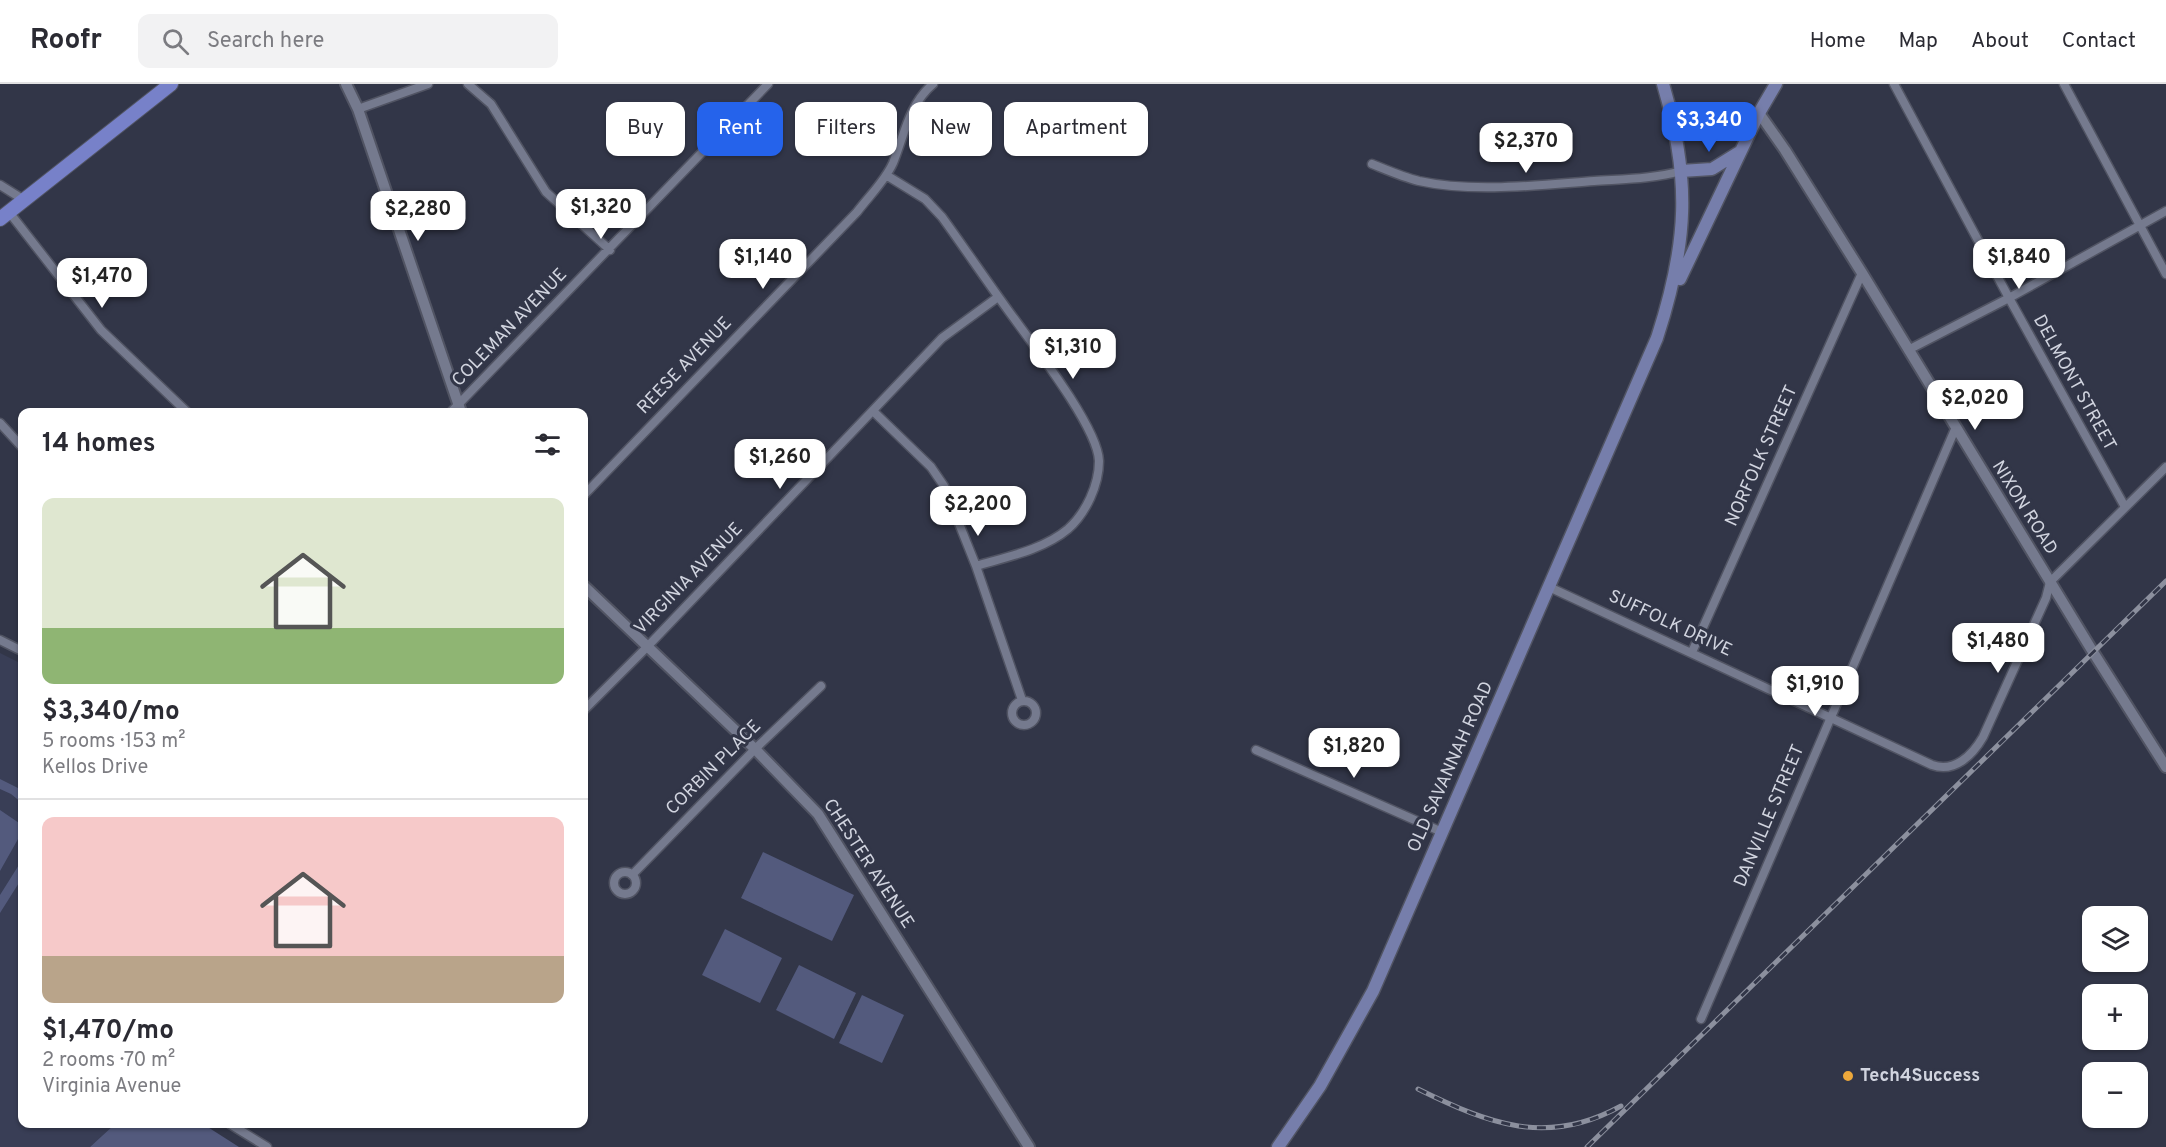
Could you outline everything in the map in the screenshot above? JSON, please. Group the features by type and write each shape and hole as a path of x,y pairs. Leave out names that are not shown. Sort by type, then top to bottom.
{"main road":[{"path":"4,215 171,84"},
{"path":"1663,84 1674,124 1683,198 1680,248 1668,303"},
{"path":"1668,303 1759,113 1776,84"},
{"path":"1681,171 1712,169 1742,151"},
{"name":"OLD SAVANNAH ROAD","path":"1278,1147 1313,1096 1373,990 1657,338 1668,303"}],"street":[{"path":"346,84 358,109 456,408"},
{"path":"358,109 428,84"},
{"path":"468,84 491,104 546,192 609,250"},
{"name":"COLEMAN AVENUE","path":"459,408 768,84"},
{"name":"REESE AVENUE","path":"588,491 857,212 886,175 911,113 933,84"},
{"name":"DELMONT STREET","path":"1894,84 2008,298 2125,507"},
{"path":"2064,84 2166,274"},
{"name":"NIXON ROAD","path":"1759,113 1785,150 1862,273 2050,582 2166,767"},
{"path":"1372,164 1421,181 1490,187 1522,187 1641,178 1681,171"},
{"path":"886,175 914,191 936,209 1058,381 1087,426 1099,460 1096,482 1089,500 1081,515 1070,527 1045,544 976,566"},
{"path":"0,185 24,200"},
{"path":"1908,350 2166,211"},
{"path":"4,215 101,330 183,408"},
{"name":"NORFOLK STREET","path":"1692,652 1862,273"},
{"name":"VIRGINIA AVENUE","path":"588,706 942,338 998,297"},
{"path":"873,411 939,477 944,486 976,566 1022,700"},
{"path":"0,423 18,443"},
{"name":"DANVILLE STREET","path":"1701,1019 1956,428"},
{"path":"2050,582 2166,467"},
{"name":"SUFFOLK DRIVE","path":"1549,587 1939,768 1947,768 1956,765 1983,737 2046,598 2050,582"},
{"name":"CHESTER AVENUE","path":"588,590 754,749 818,814 1029,1147"},
{"path":"0,640 18,649"},
{"name":"CORBIN PLACE","path":"633,875 754,749 821,686"},
{"path":"1256,750 1442,832"},
{"path":"236,1128 267,1147"}],"shaded area":[{"path":"0,653 18,662 18,1128 111,1128 90,1147 0,1147"},
{"path":"0,779 18,788 18,800 11,794 0,789"},
{"path":"0,810 18,822 18,839 0,871"},
{"path":"763,852 854,895 832,941 741,898"},
{"path":"18,866 18,884 0,913 0,895"},
{"path":"725,929 782,958 760,1003 702,975"},
{"path":"799,965 856,993 834,1039 776,1010"},
{"path":"862,995 904,1015 882,1063 839,1043"},
{"path":"111,1128 209,1128 239,1147 90,1147"}],"railway":[{"path":"1587,1147 2166,581"},
{"path":"1418,1089 1469,1112 1518,1126 1543,1128 1568,1126 1621,1106"}],"place":[{"name":"Tech4Success","path":"1848,1076"}]}
